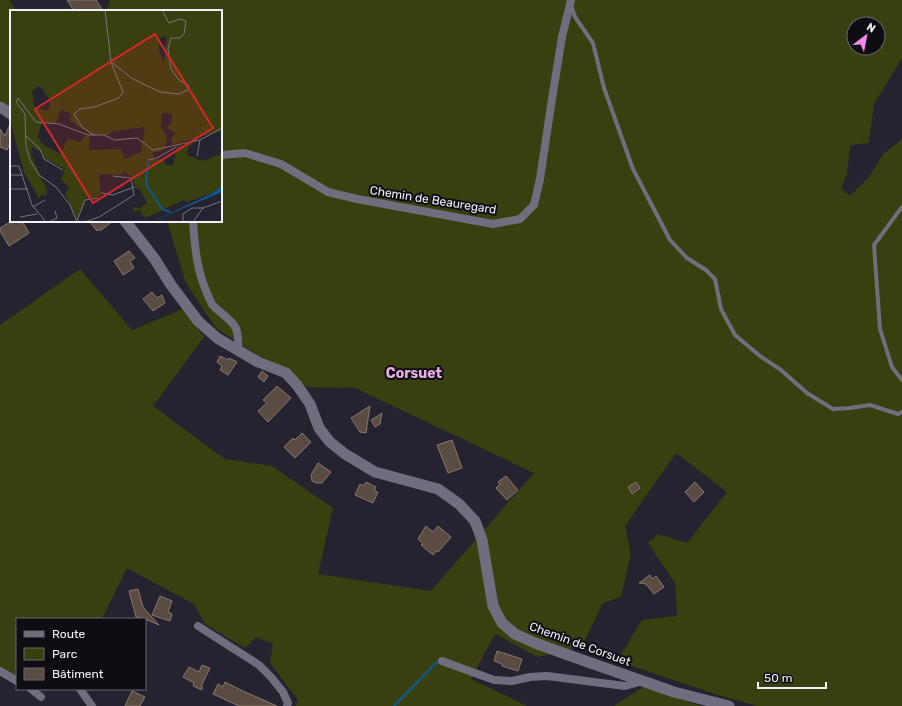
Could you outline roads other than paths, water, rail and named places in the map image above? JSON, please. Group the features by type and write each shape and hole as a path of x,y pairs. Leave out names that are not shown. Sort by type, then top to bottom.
{"street":[{"name":"Chemin de Beauregard","path":"222,155 245,153 281,164 328,192 357,199 493,224 520,219 534,205 540,179 552,99 570,1"},
{"path":"0,108 10,113"},
{"name":"Chemin de Corsuet","path":"126,222 154,258 171,285 198,321 217,338 266,366 286,373 297,385 310,404 320,428 330,442 345,454 375,472 438,489 459,504 474,521 482,540 493,606 502,623 515,634 536,643 674,692 729,706"},
{"path":"193,222 195,254 202,283 212,305 232,322 238,333 238,350"},
{"path":"198,626 259,665 271,676 283,692 288,704"},
{"path":"442,661 494,680 512,681 530,677 547,676 625,686 643,681"},
{"path":"0,671 16,680"},
{"path":"32,690 41,697"},
{"path":"81,690 92,706"}],"lane":[{"path":"570,1 575,17 594,43 604,88 633,169 670,240 687,258 706,270 715,279 721,309 735,335 760,356 781,370 806,393 832,409 870,405 898,414 902,412"},
{"path":"902,207 874,245 880,329 892,367 902,380"}],"waterway":[{"path":"394,706 438,661"}],"district":[{"name":"Corsuet","path":"414,373"}]}
